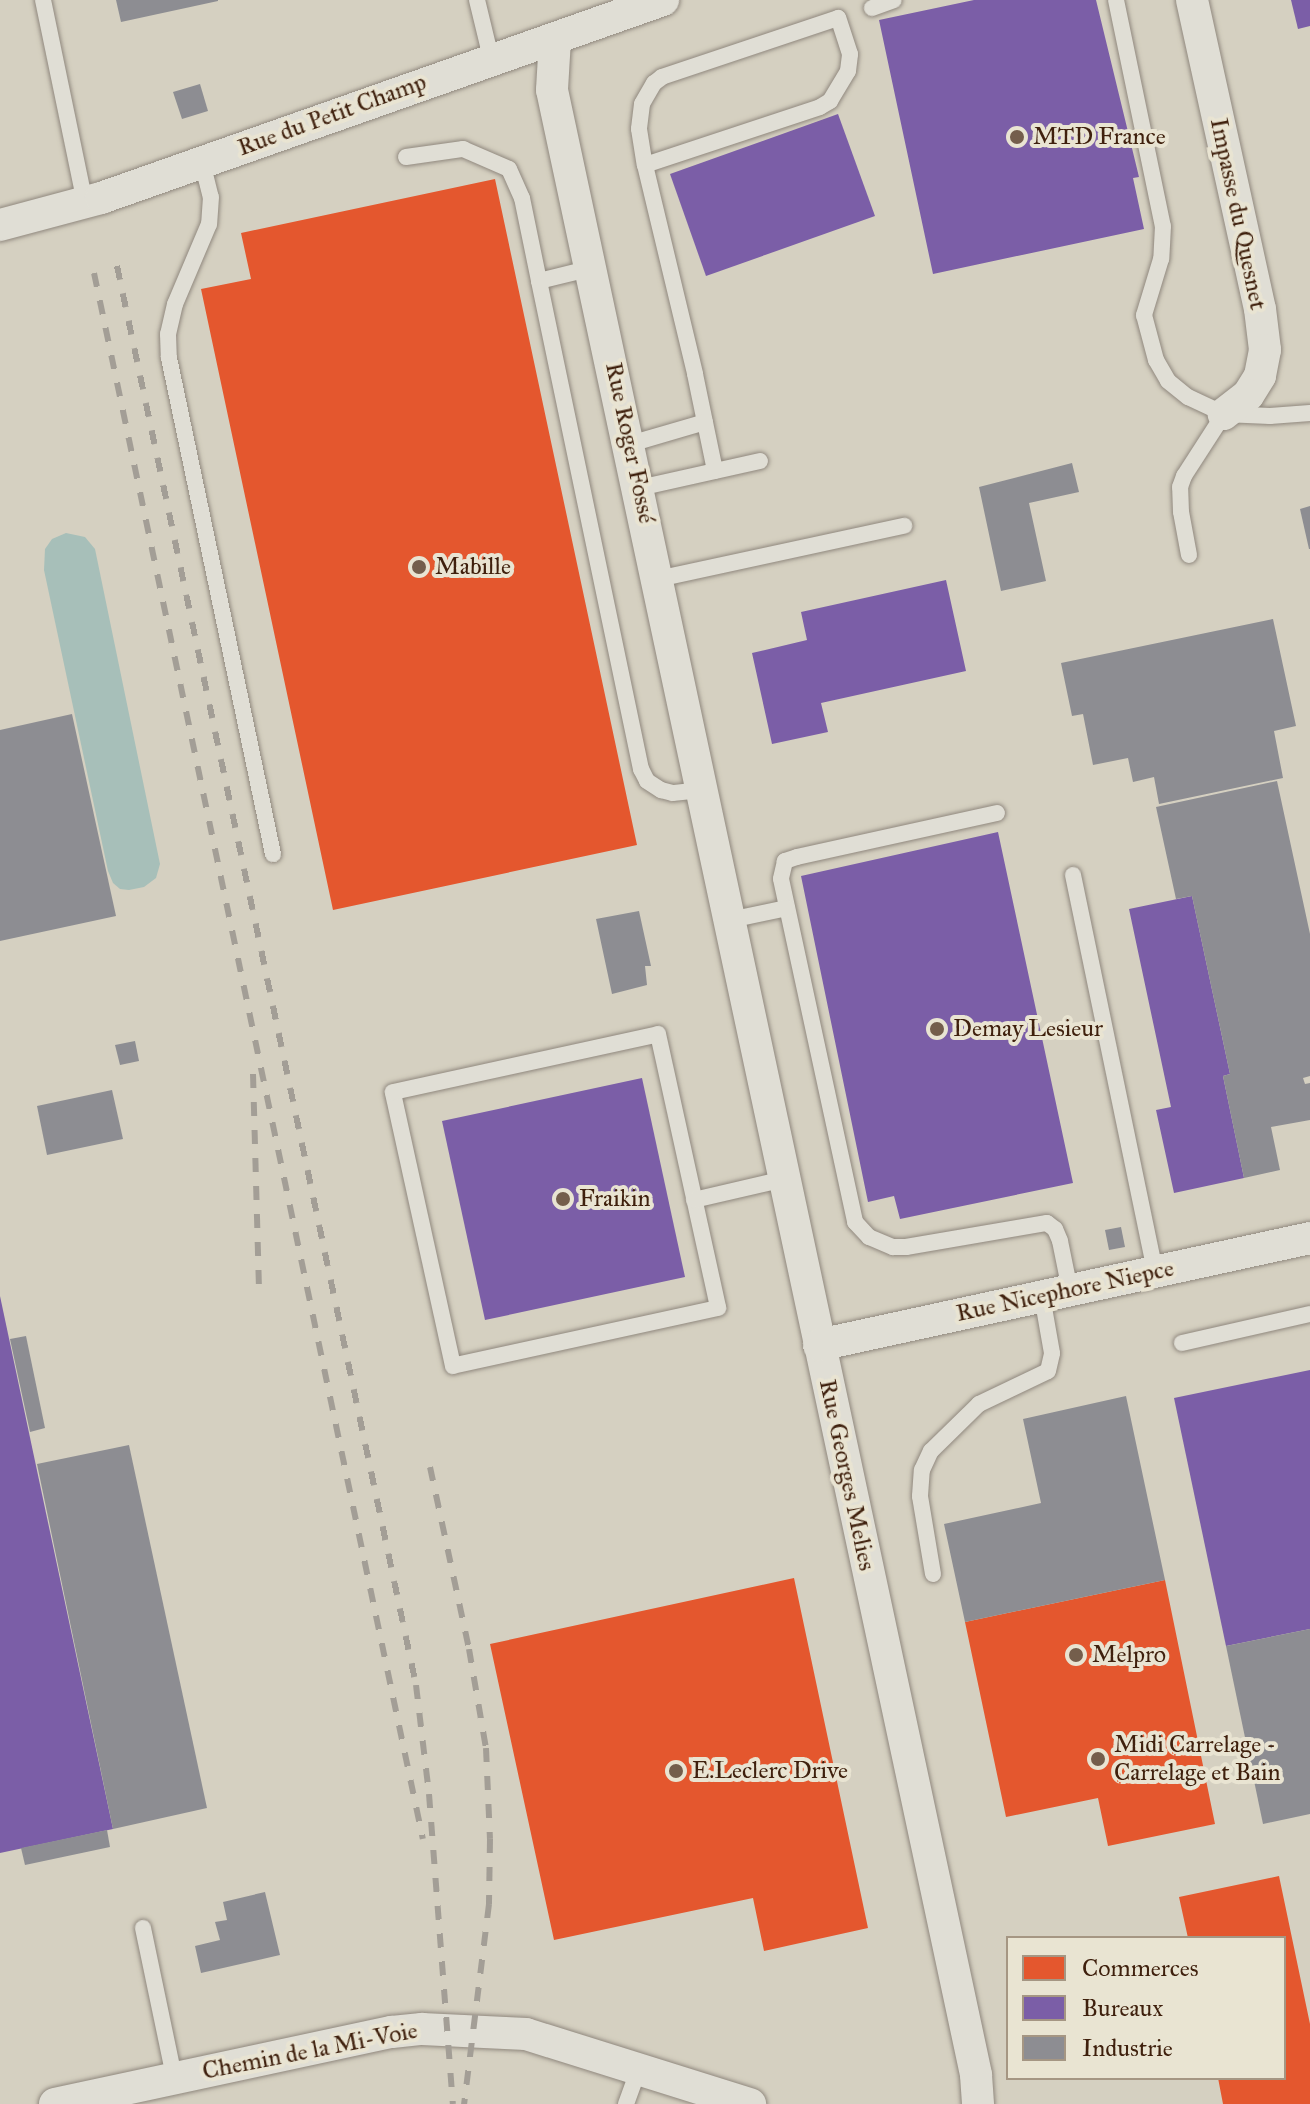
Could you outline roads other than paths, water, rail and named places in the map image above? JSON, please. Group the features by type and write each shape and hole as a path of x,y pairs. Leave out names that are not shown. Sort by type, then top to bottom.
{"street":[{"name":"Impasse du Quesnet","path":"1192,0 1260,309 1265,350 1260,376 1248,395 1224,414"},
{"name":"Rue du Petit Champ","path":"0,225 85,203 658,1"},
{"name":"Rue Roger Fossé","path":"555,39 552,90 714,846"},
{"name":"Rue Georges Melies","path":"714,846 973,2062 978,2104"},
{"name":"Rue Nicephore Niepce","path":"819,1345 1310,1238"},
{"name":"Chemin de la Mi-Voie","path":"62,2103 174,2077 422,2029 526,2034 750,2104"}],"lane":[{"path":"43,0 85,203"},
{"path":"477,0 491,58"},
{"path":"872,8 894,0"},
{"path":"1116,0 1163,226 1161,259 1146,301 1146,329 1156,360 1168,381 1188,397 1224,414 1270,416 1310,413"},
{"path":"645,165 820,107 830,101 848,71 850,54 838,18 654,83 642,104 639,129 645,165 715,471"},
{"path":"406,157 463,149 509,169 522,198 641,769 647,781 661,790 673,793 703,790"},
{"path":"202,162 211,197 209,224 175,304 168,334 169,358 273,854"},
{"path":"539,281 592,268"},
{"path":"1189,555 1180,487 1224,414"},
{"path":"630,444 705,422"},
{"path":"639,488 760,461"},
{"path":"658,579 904,526"},
{"path":"933,1574 920,1496 922,1470 931,1451 979,1404 1048,1371 1060,1241 1055,1229 1047,1223 893,1247 869,1237 855,1222 781,879 785,861 997,813"},
{"path":"1073,875 1155,1272"},
{"path":"730,920 787,908"},
{"path":"658,1034 694,1200 718,1308 453,1366 393,1092 658,1034"},
{"path":"694,1200 784,1179"},
{"path":"1182,1343 1310,1314"},
{"path":"143,1928 174,2077"},
{"path":"626,2104 639,2068"}],"water":[{"path":"66,533 85,537 95,549 160,864 156,878 144,887 129,890 120,889 113,883 108,871 44,570 45,549 52,539"}],"railway":[{"path":"117,266 416,1685 429,1794 453,2104"},
{"path":"94,273 423,1839"},
{"path":"253,1074 259,1293"},
{"path":"430,1467 469,1649 486,1748 489,1904 464,2104"}],"place":[{"name":"MTD France","path":"1017,137"},
{"name":"Mabille","path":"419,567"},
{"name":"Demay Lesieur","path":"937,1029"},
{"name":"Fraikin","path":"563,1199"},
{"name":"Melpro","path":"1076,1655"},
{"name":"Midi Carrelage - Carrelage et Bain","path":"1098,1759"},
{"name":"E.Leclerc Drive","path":"676,1771"}]}
